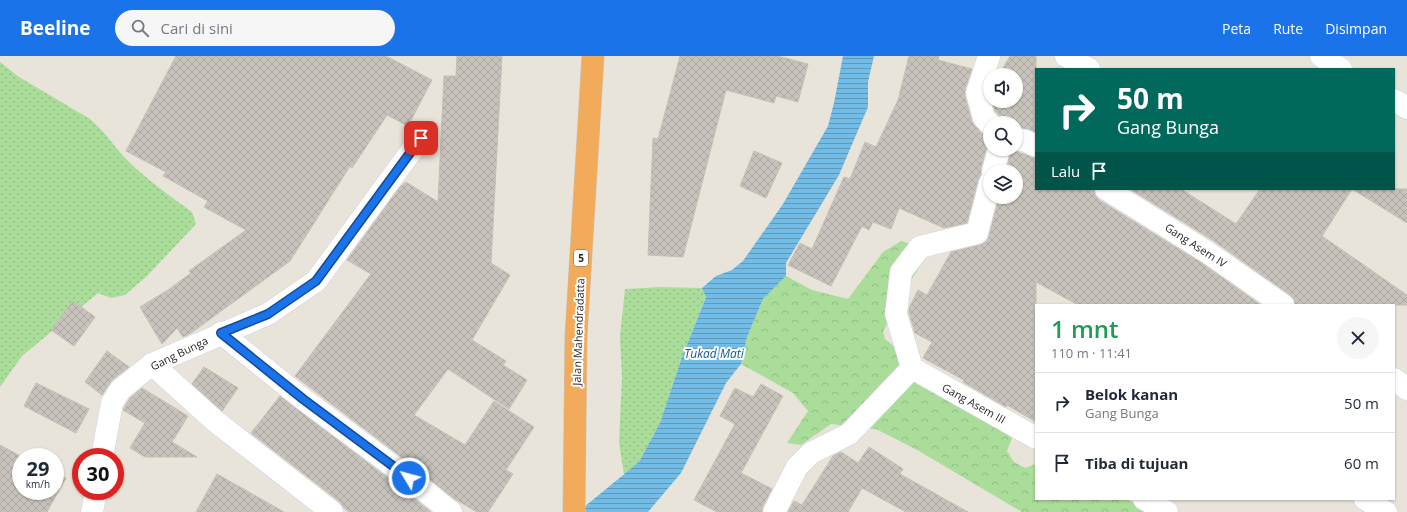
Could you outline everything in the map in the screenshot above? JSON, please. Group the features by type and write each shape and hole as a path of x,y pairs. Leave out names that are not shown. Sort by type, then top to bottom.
{"highway":[{"name":"Jalan Mahendradatta","path":"574,512 576,336 593,56"}],"street":[{"path":"983,116 977,93 989,56"},
{"path":"1066,56 1087,68"},
{"path":"1321,56 1339,68"},
{"path":"1395,101 1407,108"},
{"name":"Gang Bunga","path":"104,448 112,403 120,390 152,364 268,314 316,281 421,138"},
{"path":"1023,140 1035,146"},
{"name":"Gang Asem IV","path":"1108,190 1207,252 1283,304"},
{"path":"774,512 796,467 811,453 849,434 912,368 896,314 901,272 920,247 977,233 985,204"},
{"path":"221,333 303,399 409,478 451,512"},
{"path":"152,364 215,421 332,512"},
{"name":"Gang Asem III","path":"912,368 1035,437"},
{"path":"1395,380 1407,389"},
{"path":"92,512 94,500"},
{"path":"1146,500 1168,512"},
{"path":"1367,500 1386,512"}],"green space":[{"path":"0,62 19,77 90,119 122,155 142,174 192,212 196,224 147,276 125,295 111,298 98,293 22,356 0,387"},
{"path":"901,241 920,247 926,257 901,296 883,332 885,339 971,409 1012,438 1007,451 1014,462 1025,468 1035,464 1035,500 1128,500 1149,512 1022,512 919,451 876,429 831,424 801,445 787,443 808,411 793,393 741,364 747,337 763,299 786,276 812,290 848,299 883,252"},
{"path":"661,287 702,288 706,296 682,357 660,423 639,462 624,475 619,442 622,378 620,336 625,289"}],"water":[{"name":"Tukad Mati","path":"843,56 874,56 868,82 868,107 839,175 786,263 786,276 763,299 747,337 741,364 726,383 681,473 648,512 578,512 639,462 660,423 682,357 706,297 702,288 716,276 732,270 743,261 783,204 828,126"}],"building":[{"path":"176,56 386,56 432,80 408,126 387,115 352,168 350,166 290,261 191,333 183,337 177,328 162,344 140,307 168,290 191,273 189,271 246,230 204,207 208,201 163,176 166,172 126,151"},
{"path":"457,56 502,56 491,263 510,275 472,340 506,361 503,365 527,380 509,409 448,369 414,415 465,445 494,401 534,427 506,470 513,474 488,512 477,512 453,498 295,376 371,274 347,260 400,187 406,182 438,202 444,76 456,76"},
{"path":"680,56 778,56 808,64 798,102 776,96 774,103 726,90 683,257 648,255 653,138 658,139"},
{"path":"909,56 939,56 938,60 972,69 965,89 965,96 972,122 983,134 983,156 984,156 981,174 978,180 967,223 944,228 899,208 891,229 873,222 869,230 862,226 831,286 788,265 800,243 812,249 844,177 850,179 865,142 876,147 898,100"},
{"path":"1010,56 1036,56 1035,132 1023,128 1023,116 999,116 994,108 1023,108 1023,68 1003,68"},
{"path":"754,151 782,163 766,198 740,186"},
{"path":"1023,154 1035,158 1035,190 1094,190 1095,195 1099,200 1200,262 1260,304 1076,304 1036,282 1035,421 1007,405 1006,407 963,382 964,380 923,358 932,342 915,333 909,313 909,308 918,290 927,295 951,252 980,245 986,242 997,204 1023,204 1023,164 1008,164 1010,156 1023,156"},
{"path":"1407,189 1407,223 1354,190"},
{"path":"1132,190 1183,190 1236,224 1259,190 1351,190 1322,236 1407,295 1407,305 1295,304 1294,299 1290,295 1214,241"},
{"path":"73,301 95,317 74,346 51,330"},
{"path":"107,351 129,367 112,380 102,395 85,382"},
{"path":"204,367 238,388 222,411 192,384"},
{"path":"36,383 89,409 76,433 24,406"},
{"path":"761,384 783,396 741,473 772,489 763,506 762,512 717,512 694,500 735,424 720,416 735,388 753,397"},
{"path":"142,388 188,416 172,442 197,457 145,457 130,448 145,423 123,410 130,398"},
{"path":"280,396 431,512 349,512 340,502 251,433"},
{"path":"0,445 12,452 12,500 54,500 47,512 0,512"},
{"path":"869,447 903,469 900,474 968,512 906,512 862,488 848,512 788,512 794,501 802,505 833,456 841,452 858,463"},
{"path":"217,474 284,512 196,512"}],"route":[{"path":"409,478 303,399 221,333 268,314 316,281 421,138"}]}
